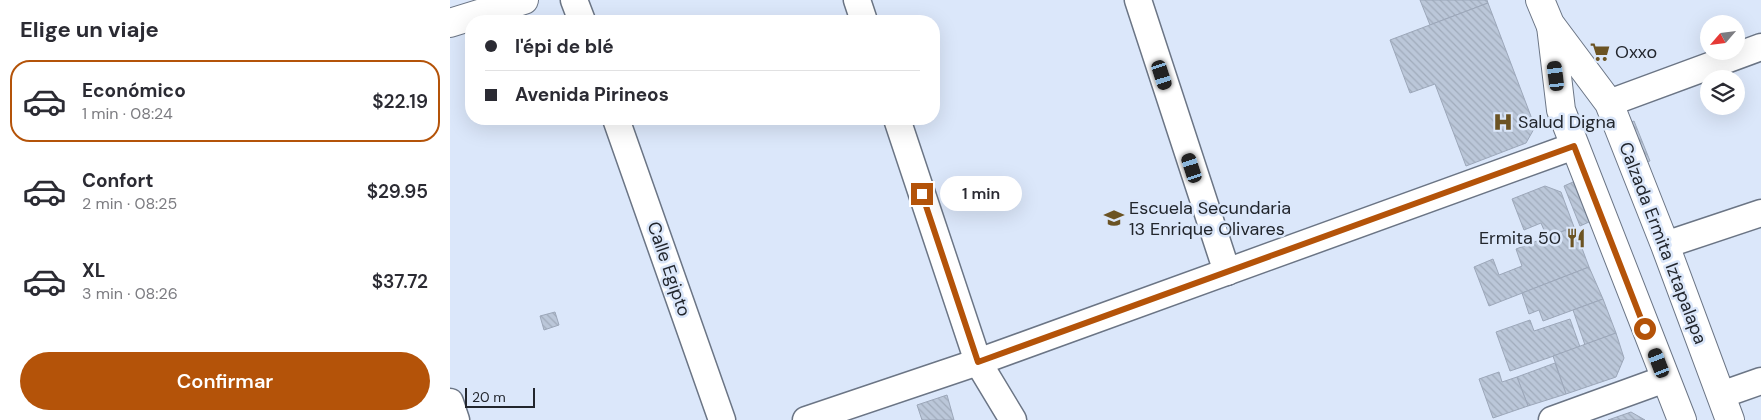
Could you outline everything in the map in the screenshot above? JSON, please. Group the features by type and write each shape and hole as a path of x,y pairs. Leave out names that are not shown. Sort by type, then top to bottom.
{"main road":[{"path":"476,15 524,0"},
{"name":"Calzada Ermita Iztapalapa","path":"1545,12 1609,103 1730,420"},
{"name":"Calzada Ermita Iztapalapa","path":"1545,12 1561,110 1682,420"},
{"path":"450,23 465,18"}],"street":[{"path":"574,0 580,15"},
{"path":"857,0 862,15"},
{"path":"1138,0 1227,272"},
{"path":"1609,103 1761,48"},
{"name":"Calle Egipto","path":"618,125 722,420"},
{"path":"899,125 978,362 1014,420"},
{"path":"806,420 978,362 1574,146"},
{"path":"1665,246 1761,213"},
{"path":"1552,420 1665,380"},
{"path":"1720,394 1761,380"},
{"path":"450,402 456,420"}],"building":[{"path":"1420,0 1487,0 1488,3 1430,25"},
{"path":"1488,3 1535,127 1526,143 1466,166 1435,84 1410,93 1390,40"},
{"path":"1634,121 1650,161 1640,164 1624,125"},
{"path":"1573,182 1589,222 1580,226 1564,186"},
{"path":"1545,186 1561,192 1574,227 1547,237 1541,223 1524,230 1512,199"},
{"path":"1574,227 1589,267 1489,306 1474,267 1493,259 1499,275 1522,266 1516,249"},
{"path":"1589,267 1603,299 1543,321 1539,310 1529,314 1522,293"},
{"path":"1603,299 1616,333 1585,345 1573,310"},
{"path":"555,312 559,325 544,330 540,316"},
{"path":"1570,319 1580,347 1510,371 1496,332 1530,320 1534,331"},
{"path":"1616,333 1624,358 1616,377 1566,394 1553,356"},
{"path":"1555,363 1566,394 1528,406 1517,377"},
{"path":"1499,372 1502,382 1517,377 1528,406 1493,418 1479,379"},
{"path":"947,395 954,420 922,420 917,405"},
{"path":"1631,412 1645,420 1608,420"}],"place":[{"name":"Oxxo","path":"1600,52"},
{"name":"Salud Digna","path":"1503,122"},
{"name":"Escuela Secundaria 13 Enrique Olivares","path":"1114,218"},
{"name":"Ermita 50","path":"1576,238"}],"route":[{"path":"922,194 978,362 1574,146 1645,329"}]}
